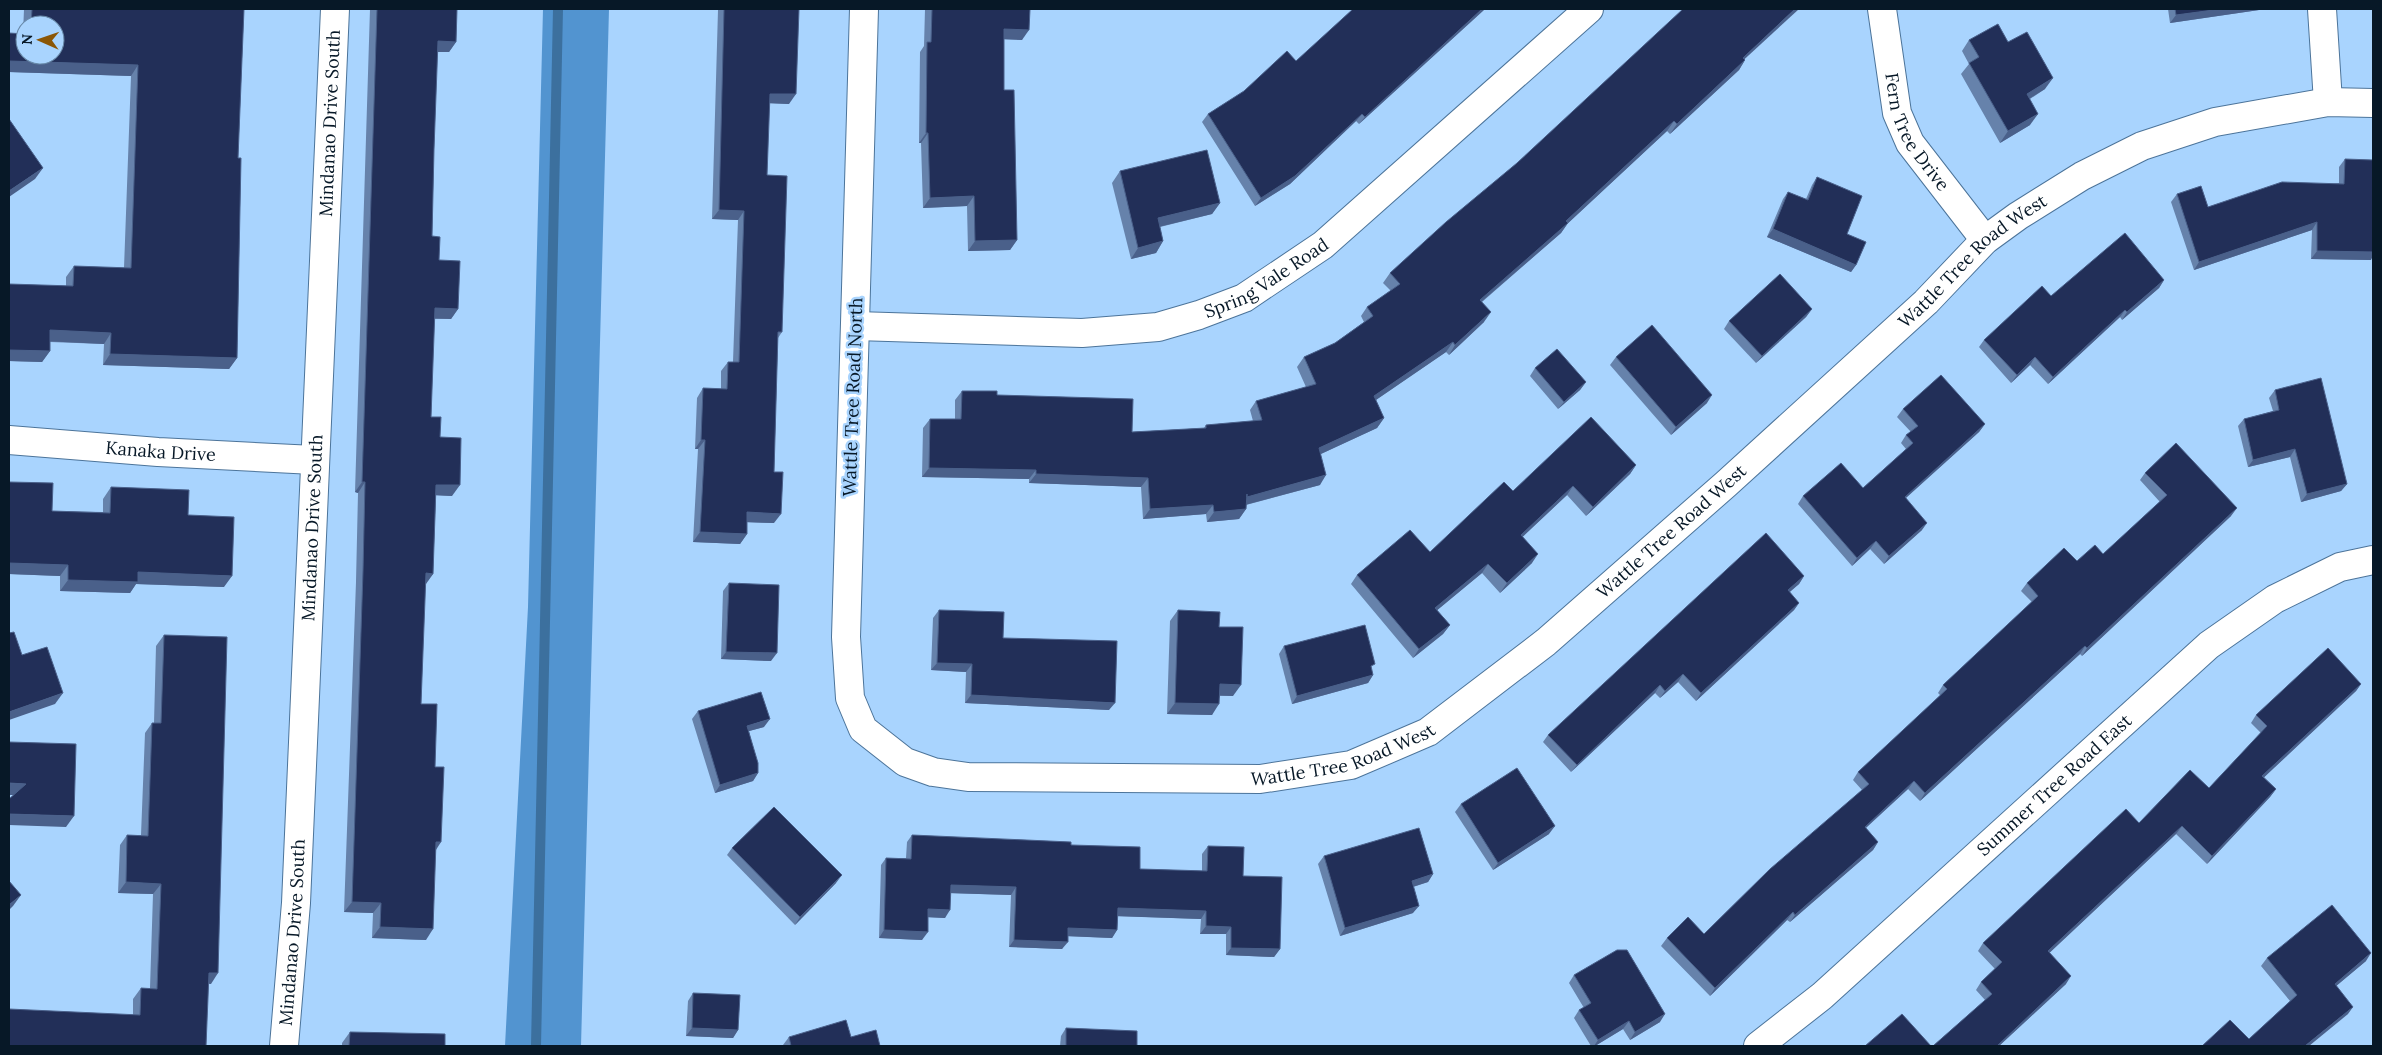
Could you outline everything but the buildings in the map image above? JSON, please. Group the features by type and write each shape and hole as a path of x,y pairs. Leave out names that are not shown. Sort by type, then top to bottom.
{"street":[{"name":"Mindanao Drive South","path":"284,1046 296,903 335,9"},
{"name":"Wattle Tree Road North","path":"864,9 846,637 850,698 863,729 905,762"},
{"name":"Spring Vale Road","path":"856,326 1082,333 1158,327 1199,316 1244,298 1323,245 1589,9"},
{"name":"Fern Tree Drive","path":"1882,9 1897,113 1910,143 1985,240"},
{"path":"2322,9 2328,102"},
{"name":"Wattle Tree Road West","path":"905,762 933,772 968,777 1260,779 1351,764 1428,732 1546,642 1726,484 1926,302 1985,240 2082,176 2142,146 2215,122 2328,102 2373,103"},
{"name":"Kanaka Drive","path":"9,440 158,452 314,460"},
{"name":"Summer Tree Road East","path":"1758,1046 1822,996 2210,645 2275,599 2340,567 2373,560"}],"shaded area":[{"path":"543,9 609,9 581,1046 505,1046 528,607"}],"waterway":[{"path":"536,1046 558,9"}]}
